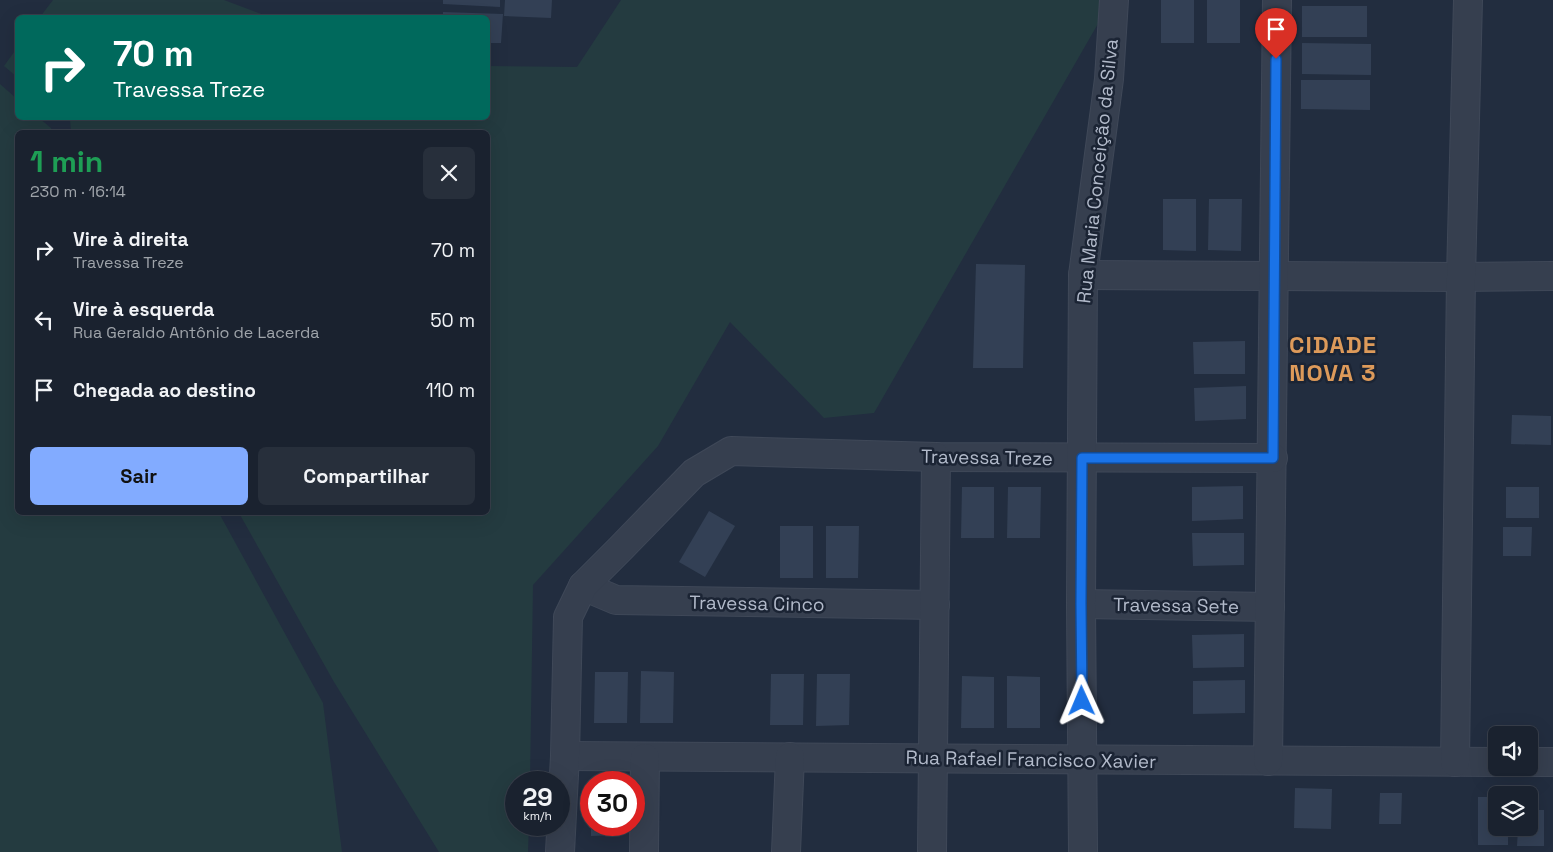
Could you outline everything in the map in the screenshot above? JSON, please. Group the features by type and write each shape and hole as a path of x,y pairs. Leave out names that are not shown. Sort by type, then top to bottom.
{"street":[{"name":"Rua Maria Conceição da Silva","path":"1083,852 1081,604 1083,274 1109,79 1114,0"},
{"path":"1268,761 1273,458 1276,0"},
{"path":"1456,762 1461,277 1468,0"},
{"path":"1083,274 1553,276"},
{"name":"Travessa Treze","path":"583,586 694,473 731,451 936,457 1273,458"},
{"path":"932,852 936,457"},
{"path":"560,852 565,756 568,617 583,586"},
{"name":"Travessa Cinco","path":"583,586 616,600 934,605"},
{"name":"Travessa Sete","path":"1081,604 1270,607"},
{"name":"Rua Rafael Francisco Xavier","path":"565,756 1488,762"},
{"path":"644,852 645,758"},
{"path":"786,852 790,758"},
{"path":"1538,762 1553,762"}],"green space":[{"path":"53,0 224,0 264,15 42,15"},
{"path":"621,0 1099,0 1099,22 874,413 824,418 730,322 658,446 533,585 530,771 505,771 505,836 529,836 528,852 439,852 334,682 240,515 490,515 490,130 71,130 70,120 490,120 490,66 577,67"},
{"path":"15,51 15,75 4,66"},
{"path":"0,84 15,97 15,120 41,120 52,130 15,130 15,515 220,515 323,703 342,852 0,852"}],"building":[{"path":"443,0 500,0 500,7 443,4"},
{"path":"505,0 552,0 551,18 504,16"},
{"path":"1161,0 1194,0 1194,43 1161,43"},
{"path":"1207,0 1240,0 1240,43 1207,43"},
{"path":"1302,6 1367,6 1367,37 1302,37"},
{"path":"443,12 503,14 501,43 490,43 490,15 443,15"},
{"path":"1302,43 1371,44 1371,75 1302,74"},
{"path":"1301,80 1370,80 1370,110 1301,109"},
{"path":"1163,199 1196,199 1196,251 1163,250"},
{"path":"1209,199 1242,199 1241,251 1208,250"},
{"path":"976,264 1025,265 1023,368 973,368"},
{"path":"1245,341 1245,374 1194,374 1193,342"},
{"path":"1246,386 1246,419 1195,421 1194,388"},
{"path":"1512,415 1551,416 1551,445 1511,444"},
{"path":"1243,486 1243,519 1192,521 1192,487"},
{"path":"962,487 994,487 994,538 961,538"},
{"path":"1008,487 1041,487 1040,538 1007,538"},
{"path":"1506,487 1539,487 1539,518 1506,518"},
{"path":"709,511 735,526 705,577 679,562"},
{"path":"780,526 813,526 813,578 780,578"},
{"path":"826,526 859,526 858,578 826,578"},
{"path":"1503,527 1532,527 1531,556 1503,556"},
{"path":"1192,533 1244,533 1244,565 1193,566"},
{"path":"1244,634 1244,667 1193,668 1192,635"},
{"path":"641,671 674,672 673,723 640,723"},
{"path":"595,672 628,672 627,723 594,723"},
{"path":"771,674 804,674 803,725 770,725"},
{"path":"817,674 850,674 849,725 816,726"},
{"path":"962,676 994,677 994,728 961,728"},
{"path":"1007,676 1040,677 1040,728 1007,728"},
{"path":"1245,680 1245,713 1193,714 1193,681"},
{"path":"1295,788 1332,789 1331,829 1294,828"},
{"path":"1380,793 1402,793 1401,824 1379,824"},
{"path":"1478,797 1488,797 1488,836 1508,836 1508,845 1478,845"},
{"path":"1538,810 1544,810 1544,846 1517,846 1518,836 1538,836"}],"district":[{"name":"CIDADE NOVA 3","path":"1333,359"}],"route":[{"path":"1082,701 1082,458 1273,458 1276,59"}]}
